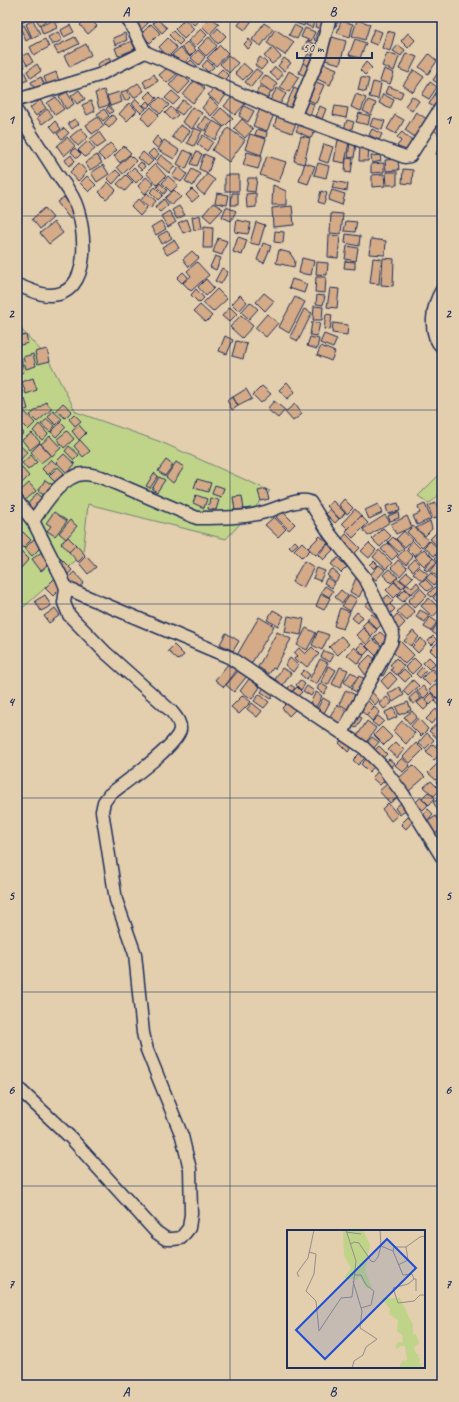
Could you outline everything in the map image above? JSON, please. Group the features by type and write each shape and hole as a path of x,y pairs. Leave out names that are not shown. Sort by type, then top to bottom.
{"street":[{"path":"127,17 145,52 272,108 408,157 442,106"},
{"path":"295,116 320,55 330,17"},
{"path":"17,100 99,75 145,52"},
{"path":"17,112 75,200 80,218 83,257 79,274 73,285 62,293 48,295 17,285"},
{"path":"442,290 434,310 433,326 439,344 442,347"},
{"path":"33,521 50,496 61,485 84,474 101,477 197,518 264,513 302,500 310,502 330,534 365,578 393,634 391,643 342,733"},
{"path":"17,501 33,521 66,588 64,603 65,609 72,619 105,652 171,711 179,723 180,729 177,735 164,751 109,795 104,802 102,811 116,900 135,954 143,1033 147,1050 182,1136 190,1169 191,1214 189,1228 185,1234 181,1238 166,1239 156,1232 71,1138 17,1087"},
{"path":"66,588 229,657 364,748 381,765 403,794 442,857"}],"green space":[{"path":"17,325 47,357 76,412 161,442 270,491 226,539 88,504 83,554 17,613"},
{"path":"442,472 441,486 437,497 429,503 418,496"}],"building":[{"path":"17,17 29,17 30,18 19,25"},
{"path":"42,17 49,18 40,25 37,21"},
{"path":"52,17 63,17 64,18 58,23"},
{"path":"88,17 97,26 88,34 80,25"},
{"path":"141,17 148,23 140,31 134,24"},
{"path":"186,17 200,17 201,18 194,25"},
{"path":"211,17 219,24 210,34 202,26"},
{"path":"244,17 250,17 253,19 245,30 238,25"},
{"path":"298,17 307,17 304,26 296,23"},
{"path":"309,17 316,17 312,28 306,25"},
{"path":"319,17 325,17 324,30 315,27"},
{"path":"332,17 340,17 336,26 330,24"},
{"path":"344,17 354,17 353,21 343,19"},
{"path":"157,19 167,28 162,33 153,23"},
{"path":"185,19 194,29 184,39 175,29"},
{"path":"33,20 40,34 32,38 26,24"},
{"path":"54,20 57,28 43,34 40,26"},
{"path":"357,20 370,24 365,40 352,36"},
{"path":"341,21 353,24 350,37 337,33"},
{"path":"264,23 273,29 261,46 252,40"},
{"path":"151,24 160,33 150,43 141,34"},
{"path":"24,25 31,38 26,41 20,27"},
{"path":"70,25 74,32 64,37 61,30"},
{"path":"294,25 302,29 297,39 289,35"},
{"path":"218,28 226,36 218,44 211,36"},
{"path":"305,28 315,32 311,41 301,37"},
{"path":"201,29 207,35 195,47 188,41"},
{"path":"275,29 294,42 285,55 267,43"},
{"path":"374,29 382,32 377,45 369,42"},
{"path":"318,30 325,32 321,43 314,40"},
{"path":"173,31 183,41 179,45 169,35"},
{"path":"387,31 395,33 390,51 382,48"},
{"path":"58,32 62,40 52,45 48,37"},
{"path":"125,33 127,40 115,45 113,38"},
{"path":"408,33 415,40 408,48 401,41"},
{"path":"75,37 79,44 58,54 54,47"},
{"path":"209,37 217,46 206,56 198,48"},
{"path":"332,37 346,41 340,64 325,60"},
{"path":"168,38 177,48 168,57 159,47"},
{"path":"45,39 49,47 34,55 30,47"},
{"path":"249,39 253,44 248,49 244,44"},
{"path":"355,39 366,43 360,58 349,55"},
{"path":"132,41 135,49 118,56 115,48"},
{"path":"307,41 320,46 317,54 303,49"},
{"path":"187,42 196,50 190,56 181,47"},
{"path":"86,44 91,55 70,67 64,56"},
{"path":"220,45 228,53 216,66 207,58"},
{"path":"398,45 405,50 401,56 393,51"},
{"path":"180,48 190,57 183,65 172,55"},
{"path":"273,48 281,57 272,64 264,56"},
{"path":"198,50 205,57 199,65 191,58"},
{"path":"28,53 33,62 27,65 22,56"},
{"path":"387,53 399,57 394,71 382,66"},
{"path":"406,53 417,57 409,73 399,69"},
{"path":"308,54 318,58 313,68 303,63"},
{"path":"429,54 437,61 428,74 419,67"},
{"path":"228,55 238,63 229,73 220,64"},
{"path":"20,57 25,67 17,71 17,58"},
{"path":"110,57 114,64 101,71 97,64"},
{"path":"260,57 267,63 261,70 255,65"},
{"path":"284,58 291,63 284,71 278,66"},
{"path":"191,60 197,66 192,71 186,65"},
{"path":"207,60 214,67 208,72 202,66"},
{"path":"320,62 337,69 330,85 313,77"},
{"path":"366,62 372,68 365,75 360,70"},
{"path":"243,63 252,71 243,80 235,73"},
{"path":"303,63 313,68 309,78 299,73"},
{"path":"37,64 41,71 31,78 27,71"},
{"path":"172,64 179,72 167,83 159,75"},
{"path":"275,67 283,74 278,80 270,73"},
{"path":"441,68 442,69 442,86 433,80"},
{"path":"222,69 229,76 222,83 215,76"},
{"path":"256,69 262,73 251,87 245,82"},
{"path":"384,69 394,73 390,84 380,81"},
{"path":"414,70 424,77 413,92 403,85"},
{"path":"24,71 28,80 23,82 18,73"},
{"path":"289,71 299,77 289,92 280,87"},
{"path":"56,72 59,81 47,85 44,77"},
{"path":"180,73 190,82 179,94 169,85"},
{"path":"154,74 158,81 147,88 143,82"},
{"path":"265,75 277,84 272,92 259,83"},
{"path":"41,77 46,88 36,92 31,82"},
{"path":"361,77 369,79 366,92 358,90"},
{"path":"20,78 23,84 18,87 17,79"},
{"path":"195,80 205,89 193,103 183,95"},
{"path":"311,80 324,85 316,103 303,98"},
{"path":"373,82 381,84 378,99 369,97"},
{"path":"430,82 437,87 429,99 422,95"},
{"path":"138,83 144,91 134,98 128,90"},
{"path":"216,85 227,94 219,104 208,95"},
{"path":"260,86 271,92 266,101 255,95"},
{"path":"388,86 403,92 400,99 385,93"},
{"path":"277,88 286,94 278,107 269,102"},
{"path":"294,88 302,92 293,111 285,107"},
{"path":"79,90 85,99 77,104 71,96"},
{"path":"104,90 109,105 99,108 95,93"},
{"path":"126,90 131,98 125,101 121,93"},
{"path":"150,91 157,98 151,104 144,97"},
{"path":"172,91 180,98 173,105 165,98"},
{"path":"437,91 442,94 442,101 437,109 429,104"},
{"path":"67,92 74,104 66,109 59,96"},
{"path":"119,92 122,102 110,106 107,96"},
{"path":"356,94 366,98 361,111 351,107"},
{"path":"383,94 394,100 390,109 379,103"},
{"path":"234,95 245,104 235,115 224,106"},
{"path":"412,96 419,101 412,111 405,106"},
{"path":"56,97 64,109 55,115 47,103"},
{"path":"160,97 169,105 160,114 152,105"},
{"path":"210,98 219,107 211,116 202,108"},
{"path":"136,99 146,109 141,113 132,104"},
{"path":"40,100 46,108 36,116 30,108"},
{"path":"183,100 190,105 182,115 175,110"},
{"path":"303,100 314,104 310,116 299,111"},
{"path":"368,100 376,103 371,115 363,111"},
{"path":"91,101 95,111 87,115 82,105"},
{"path":"147,101 151,104 147,108 143,105"},
{"path":"129,103 137,111 127,121 119,114"},
{"path":"109,106 113,111 110,114 106,109"},
{"path":"244,106 254,111 248,122 239,116"},
{"path":"261,106 275,112 267,131 253,126"},
{"path":"320,106 326,109 322,119 316,116"},
{"path":"335,106 348,108 346,118 333,115"},
{"path":"151,107 159,115 149,126 141,117"},
{"path":"171,107 178,115 172,120 165,113"},
{"path":"192,107 202,113 192,129 182,122"},
{"path":"221,108 233,118 224,127 213,117"},
{"path":"47,109 53,116 42,124 37,118"},
{"path":"104,109 109,116 103,121 97,114"},
{"path":"416,112 427,119 415,137 405,130"},
{"path":"359,113 370,116 368,125 356,122"},
{"path":"278,114 297,121 292,133 274,126"},
{"path":"112,115 117,119 109,128 104,123"},
{"path":"395,115 404,120 396,134 387,129"},
{"path":"205,116 211,120 205,131 198,127"},
{"path":"98,117 104,126 92,134 86,125"},
{"path":"373,118 385,121 382,130 370,126"},
{"path":"75,119 79,124 72,129 68,123"},
{"path":"242,119 253,129 245,138 234,128"},
{"path":"301,120 317,127 311,138 296,131"},
{"path":"347,120 354,122 351,131 344,129"},
{"path":"55,121 61,129 56,133 50,126"},
{"path":"213,121 223,127 215,140 205,134"},
{"path":"440,123 442,125 442,138 434,130"},
{"path":"180,125 190,131 182,143 172,137"},
{"path":"64,128 69,133 62,139 57,134"},
{"path":"81,128 88,137 78,146 70,137"},
{"path":"194,128 202,131 194,146 187,143"},
{"path":"228,128 245,140 229,162 212,150"},
{"path":"257,129 267,132 266,138 255,135"},
{"path":"372,129 382,134 379,140 369,135"},
{"path":"99,132 106,142 97,148 90,139"},
{"path":"402,132 414,143 404,153 397,146 401,141 397,137"},
{"path":"250,134 266,139 261,155 245,149"},
{"path":"203,135 213,142 207,151 197,144"},
{"path":"157,136 162,141 157,148 152,143"},
{"path":"301,136 310,138 304,164 294,161"},
{"path":"67,137 75,146 64,156 57,146"},
{"path":"164,140 179,150 174,159 158,150"},
{"path":"338,140 349,142 345,163 334,161"},
{"path":"88,141 95,149 85,157 78,150"},
{"path":"442,141 442,156 436,154"},
{"path":"350,142 356,143 354,158 348,157"},
{"path":"110,143 117,150 105,161 98,154"},
{"path":"324,144 333,147 328,163 319,160"},
{"path":"124,146 131,153 120,163 114,156"},
{"path":"360,146 369,146 368,161 359,161"},
{"path":"75,148 81,154 77,158 71,152"},
{"path":"153,149 159,154 154,160 148,154"},
{"path":"184,150 193,154 186,169 177,164"},
{"path":"143,152 153,161 148,166 138,158"},
{"path":"196,152 202,154 197,166 191,164"},
{"path":"247,152 262,156 258,169 243,165"},
{"path":"204,154 213,158 208,173 199,169"},
{"path":"71,155 75,161 69,166 65,160"},
{"path":"97,155 102,163 90,170 85,163"},
{"path":"130,155 136,161 123,174 117,167"},
{"path":"161,155 175,166 169,173 156,162"},
{"path":"380,155 381,161 372,163 371,156"},
{"path":"267,156 286,162 279,182 260,175"},
{"path":"346,158 353,159 351,173 345,172"},
{"path":"398,159 399,170 386,171 385,160"},
{"path":"141,162 145,166 142,170 137,166"},
{"path":"79,163 87,172 78,181 70,172"},
{"path":"305,163 315,166 308,184 299,181"},
{"path":"318,163 329,166 326,178 314,175"},
{"path":"384,163 384,172 371,173 371,164"},
{"path":"155,164 166,176 157,185 146,173"},
{"path":"103,165 109,174 97,182 91,173"},
{"path":"134,167 143,176 136,183 127,174"},
{"path":"179,167 187,174 181,182 172,176"},
{"path":"192,169 200,174 193,186 185,181"},
{"path":"403,169 413,170 412,184 402,183"},
{"path":"116,170 121,175 113,184 107,178"},
{"path":"386,172 397,172 397,185 387,185"},
{"path":"207,174 215,180 204,195 196,188"},
{"path":"384,174 385,186 372,187 372,175"},
{"path":"126,175 133,182 125,191 117,184"},
{"path":"225,175 239,175 239,191 225,191"},
{"path":"87,176 96,185 89,192 80,183"},
{"path":"168,176 178,185 171,192 162,183"},
{"path":"146,177 154,184 145,194 138,186"},
{"path":"248,178 257,178 255,192 246,191"},
{"path":"334,181 348,184 347,191 332,188"},
{"path":"108,182 116,190 106,199 99,192"},
{"path":"160,183 167,190 164,194 157,187"},
{"path":"273,185 286,191 286,205 272,205"},
{"path":"155,187 163,195 158,200 150,192"},
{"path":"192,189 199,196 192,202 186,195"},
{"path":"174,190 181,197 171,205 165,198"},
{"path":"332,190 345,194 342,205 328,200"},
{"path":"321,191 327,193 324,204 318,202"},
{"path":"147,193 156,201 150,208 141,200"},
{"path":"217,193 229,195 227,205 215,203"},
{"path":"232,193 238,193 238,205 231,205"},
{"path":"256,193 256,207 247,208 246,194"},
{"path":"64,197 77,214 70,219 57,202"},
{"path":"138,199 147,208 140,216 131,207"},
{"path":"164,199 168,205 160,212 155,207"},
{"path":"213,203 223,209 211,222 203,215"},
{"path":"179,206 185,215 177,219 172,210"},
{"path":"292,206 294,225 273,227 272,208"},
{"path":"226,207 236,211 231,221 222,217"},
{"path":"45,208 53,218 40,229 32,219"},
{"path":"169,211 176,222 168,227 161,216"},
{"path":"331,213 343,214 341,234 330,233"},
{"path":"200,215 202,229 194,230 192,217"},
{"path":"187,219 191,230 183,233 178,223"},
{"path":"237,220 251,223 248,234 235,232"},
{"path":"161,221 166,229 156,235 151,227"},
{"path":"346,221 357,222 355,232 344,231"},
{"path":"54,222 63,233 49,244 40,233"},
{"path":"256,222 265,225 259,245 250,243"},
{"path":"204,226 213,227 212,248 203,248"},
{"path":"167,231 172,238 162,244 158,236"},
{"path":"275,231 284,232 283,243 274,242"},
{"path":"346,234 360,236 359,246 345,243"},
{"path":"329,235 340,236 338,258 328,257"},
{"path":"238,237 247,240 242,255 233,252"},
{"path":"218,238 227,241 222,255 213,252"},
{"path":"371,239 386,241 385,255 369,254"},
{"path":"174,240 179,248 167,255 162,247"},
{"path":"263,243 271,246 264,263 257,260"},
{"path":"347,246 358,248 356,261 345,259"},
{"path":"279,250 290,253 295,261 294,267 276,263"},
{"path":"192,251 199,258 189,267 183,259"},
{"path":"215,256 221,258 216,270 210,267"},
{"path":"302,258 314,261 311,275 299,273"},
{"path":"373,258 381,259 379,284 370,283"},
{"path":"383,258 394,259 393,286 381,285"},
{"path":"345,261 355,262 355,269 344,268"},
{"path":"197,262 209,275 191,291 183,283 191,276 187,271"},
{"path":"317,262 328,263 327,275 316,274"},
{"path":"222,268 228,272 221,284 215,281"},
{"path":"183,272 188,277 182,283 177,278"},
{"path":"316,277 326,277 325,293 315,292"},
{"path":"206,279 214,288 206,296 198,287"},
{"path":"292,279 307,284 304,293 289,288"},
{"path":"330,288 339,289 337,308 327,307"},
{"path":"196,289 204,298 199,303 191,295"},
{"path":"217,289 227,299 213,312 203,303"},
{"path":"264,293 274,301 265,311 256,302"},
{"path":"240,295 247,302 239,311 232,304"},
{"path":"317,295 325,296 323,305 316,304"},
{"path":"295,297 305,302 289,333 279,327"},
{"path":"250,302 258,309 249,319 241,312"},
{"path":"200,305 212,316 206,322 194,311"},
{"path":"314,306 323,307 322,320 313,320"},
{"path":"230,307 237,314 229,322 222,316"},
{"path":"304,309 312,313 298,341 290,337"},
{"path":"267,314 278,323 266,337 255,328"},
{"path":"326,314 332,315 330,330 324,329"},
{"path":"241,315 253,326 242,338 230,327"},
{"path":"312,322 320,323 317,336 310,335"},
{"path":"333,323 348,325 347,335 332,333"},
{"path":"21,326 22,333 17,334 17,327"},
{"path":"324,334 337,339 333,348 320,343"},
{"path":"26,335 28,343 17,346 17,337"},
{"path":"225,336 233,340 227,354 219,351"},
{"path":"310,337 319,339 317,349 307,346"},
{"path":"236,341 247,344 243,359 232,356"},
{"path":"321,346 335,352 331,361 317,355"},
{"path":"47,349 50,361 38,364 35,352"},
{"path":"33,354 36,366 26,369 23,357"},
{"path":"21,358 24,372 17,374 17,359"},
{"path":"33,378 37,390 26,394 22,382"},
{"path":"19,382 23,394 17,397 17,383"},
{"path":"287,382 295,392 287,399 279,390"},
{"path":"262,386 271,394 261,403 253,395"},
{"path":"246,389 252,399 238,406 233,397"},
{"path":"233,397 238,406 232,410 227,400"},
{"path":"25,399 28,409 17,413 17,402"},
{"path":"274,401 285,410 278,418 267,409"},
{"path":"46,402 52,409 37,422 30,415"},
{"path":"63,403 72,411 65,418 56,410"},
{"path":"295,404 302,414 293,421 285,412"},
{"path":"53,411 62,419 56,425 48,417"},
{"path":"25,412 35,423 28,430 17,419"},
{"path":"74,414 81,421 75,426 69,419"},
{"path":"47,419 55,426 50,432 41,424"},
{"path":"61,422 66,427 56,437 51,432"},
{"path":"39,424 48,434 42,440 33,431"},
{"path":"79,425 86,433 79,440 72,431"},
{"path":"17,426 24,433 17,439"},
{"path":"67,431 74,439 64,448 57,439"},
{"path":"32,433 40,442 30,450 22,440"},
{"path":"50,436 61,448 52,456 41,444"},
{"path":"80,440 90,451 83,457 74,446"},
{"path":"17,443 27,452 18,463 17,462"},
{"path":"40,443 51,455 41,463 31,452"},
{"path":"69,446 79,455 74,460 65,451"},
{"path":"64,454 75,464 67,473 56,462"},
{"path":"31,455 37,462 28,470 22,463"},
{"path":"51,459 57,465 48,475 42,469"},
{"path":"166,460 173,465 165,476 158,471"},
{"path":"176,462 184,467 173,483 166,477"},
{"path":"21,467 29,476 17,488 17,470"},
{"path":"58,467 64,473 55,482 49,476"},
{"path":"154,473 158,476 150,488 146,486"},
{"path":"159,477 165,480 157,492 152,489"},
{"path":"197,479 211,483 208,492 194,488"},
{"path":"45,480 53,485 45,496 38,491"},
{"path":"29,483 36,491 23,502 17,494"},
{"path":"215,485 224,488 221,497 212,494"},
{"path":"266,489 269,499 261,501 258,491"},
{"path":"37,493 45,500 35,512 27,505"},
{"path":"196,495 207,499 204,508 193,503"},
{"path":"242,496 244,510 235,511 233,497"},
{"path":"210,498 219,500 216,510 208,509"},
{"path":"344,499 353,508 347,514 339,505"},
{"path":"333,501 345,513 340,519 327,506"},
{"path":"398,503 400,511 388,514 386,506"},
{"path":"436,503 441,516 433,519 428,506"},
{"path":"378,504 382,513 369,519 365,510"},
{"path":"425,504 431,519 417,525 413,516 420,513 418,507"},
{"path":"330,509 339,519 335,523 326,514"},
{"path":"355,509 361,516 348,529 342,523"},
{"path":"17,510 23,516 17,522"},
{"path":"282,511 295,524 289,530 276,517"},
{"path":"54,512 67,521 55,536 47,531 51,526 46,523"},
{"path":"398,512 399,518 390,521 388,516"},
{"path":"385,515 390,522 368,536 363,529"},
{"path":"361,516 368,523 353,538 346,531"},
{"path":"407,516 412,527 396,534 391,524"},
{"path":"274,517 286,529 278,537 265,525"},
{"path":"70,520 77,526 66,539 59,533"},
{"path":"430,521 432,529 425,536 416,528"},
{"path":"413,526 429,541 422,547 407,532"},
{"path":"383,528 391,536 380,547 372,539"},
{"path":"404,531 412,540 405,547 396,539"},
{"path":"23,532 31,540 23,548 17,542 17,538"},
{"path":"436,533 442,538 442,546 440,548 430,539"},
{"path":"346,534 360,548 352,556 339,542"},
{"path":"320,536 328,543 316,555 308,548"},
{"path":"68,537 76,545 69,552 61,543"},
{"path":"393,537 404,548 399,552 388,542"},
{"path":"35,538 43,545 32,556 25,548"},
{"path":"295,541 298,544 292,549 289,546"},
{"path":"413,541 421,549 415,556 407,548"},
{"path":"430,541 440,550 434,556 424,547"},
{"path":"302,542 310,550 302,558 294,550"},
{"path":"369,543 376,550 369,558 361,551"},
{"path":"388,543 398,554 392,560 381,549"},
{"path":"328,544 333,550 323,560 318,555"},
{"path":"76,545 85,555 78,562 69,552"},
{"path":"405,549 413,557 406,565 397,557"},
{"path":"424,549 433,558 424,566 415,557"},
{"path":"379,550 392,563 386,569 373,557"},
{"path":"43,551 51,563 41,571 32,559"},
{"path":"442,551 442,564 441,564 435,558"},
{"path":"22,552 29,559 21,568 17,564 17,558"},
{"path":"86,556 96,567 88,574 79,563"},
{"path":"60,558 72,570 65,578 56,561"},
{"path":"338,558 347,567 341,573 331,564"},
{"path":"433,558 437,562 427,571 424,568"},
{"path":"415,559 420,564 413,571 408,566"},
{"path":"398,560 407,568 400,576 391,568"},
{"path":"304,561 314,567 303,588 292,582"},
{"path":"374,561 378,565 374,569 370,565"},
{"path":"437,562 442,565 442,572 438,577 430,571"},
{"path":"379,565 385,570 376,580 370,575"},
{"path":"419,567 428,574 422,581 413,573"},
{"path":"317,568 325,571 320,581 313,578"},
{"path":"332,569 340,576 335,582 327,575"},
{"path":"389,569 398,577 391,583 383,575"},
{"path":"74,572 84,583 76,590 66,580"},
{"path":"407,572 413,577 406,584 400,579"},
{"path":"431,573 438,580 434,585 426,578"},
{"path":"57,576 65,584 53,596 45,588"},
{"path":"327,578 335,583 332,588 324,583"},
{"path":"356,578 366,583 359,597 350,592"},
{"path":"397,578 406,585 402,588 394,581"},
{"path":"425,579 433,587 428,591 420,583"},
{"path":"394,582 402,590 394,598 386,590"},
{"path":"417,582 420,586 411,594 404,587 408,584 412,588"},
{"path":"437,585 441,588 432,597 428,594"},
{"path":"325,586 333,591 329,597 321,592"},
{"path":"420,588 427,595 414,608 408,601"},
{"path":"442,588 442,607 433,598"},
{"path":"405,589 410,594 403,602 397,597"},
{"path":"341,590 348,596 342,603 335,597"},
{"path":"321,594 330,598 324,610 316,606"},
{"path":"45,595 51,606 41,611 35,601"},
{"path":"350,595 357,599 350,611 342,606"},
{"path":"388,595 393,601 386,608 380,602"},
{"path":"429,598 440,609 433,617 421,606"},
{"path":"370,600 382,611 377,616 365,605"},
{"path":"405,603 415,612 407,621 397,612"},
{"path":"390,604 395,609 389,615 384,611"},
{"path":"55,608 60,615 49,623 44,616"},
{"path":"340,608 350,612 343,629 334,626"},
{"path":"273,610 284,616 278,626 267,620"},
{"path":"420,610 429,615 425,622 416,617"},
{"path":"357,612 363,617 358,623 352,618"},
{"path":"372,614 383,623 377,629 367,619"},
{"path":"397,614 405,623 397,631 389,623"},
{"path":"288,616 304,619 301,635 285,632"},
{"path":"259,617 274,626 251,664 237,655"},
{"path":"430,617 437,622 431,631 424,627"},
{"path":"367,621 377,630 371,636 362,626"},
{"path":"439,621 442,623 441,638 432,632"},
{"path":"306,628 316,633 307,650 297,645"},
{"path":"363,628 372,637 366,644 356,635"},
{"path":"318,631 329,635 322,650 312,645"},
{"path":"413,631 419,637 411,646 404,641"},
{"path":"277,632 291,639 275,669 273,668 269,674 258,667"},
{"path":"380,632 390,641 384,648 374,638"},
{"path":"226,633 239,641 233,651 220,644"},
{"path":"341,636 349,644 338,655 329,647"},
{"path":"433,636 437,640 432,645 428,641"},
{"path":"421,638 426,644 418,653 412,647"},
{"path":"373,639 385,650 378,658 366,646"},
{"path":"440,640 442,642 442,650 436,656 430,650"},
{"path":"400,641 414,655 405,664 391,650"},
{"path":"362,643 369,650 364,655 357,648"},
{"path":"174,645 184,655 178,660 168,651"},
{"path":"312,647 319,654 307,667 301,662 299,664 294,659 297,656 294,653 299,648 305,654"},
{"path":"354,647 364,656 358,664 347,655"},
{"path":"324,651 334,655 330,662 321,657"},
{"path":"370,655 376,660 370,665 375,669 367,677 359,666"},
{"path":"429,657 435,663 429,669 423,663"},
{"path":"290,658 298,665 293,672 285,665"},
{"path":"396,658 404,666 397,675 391,670 393,667 390,665"},
{"path":"414,658 421,665 412,674 405,667"},
{"path":"320,659 328,663 317,684 309,680"},
{"path":"440,659 442,674 440,676 432,668"},
{"path":"229,663 237,670 224,687 215,680"},
{"path":"383,665 388,667 383,676 378,673"},
{"path":"328,666 336,670 328,685 321,682"},
{"path":"340,667 348,670 340,688 332,684"},
{"path":"422,667 426,671 420,678 416,674"},
{"path":"282,668 291,673 281,688 273,683"},
{"path":"404,669 411,676 405,682 398,675"},
{"path":"431,669 439,677 430,686 422,678"},
{"path":"239,670 247,676 234,692 226,685"},
{"path":"304,670 310,675 306,679 300,674"},
{"path":"351,672 358,677 350,687 344,682"},
{"path":"390,672 397,679 388,689 381,681"},
{"path":"359,676 367,680 360,694 351,689"},
{"path":"442,676 442,688 436,682"},
{"path":"249,679 260,687 252,699 240,691"},
{"path":"300,680 305,684 301,690 296,685"},
{"path":"413,680 419,686 408,696 403,691"},
{"path":"320,683 328,688 324,694 317,689"},
{"path":"436,684 442,690 442,693 437,698 429,690"},
{"path":"291,685 295,688 289,695 285,691"},
{"path":"265,686 275,692 271,699 261,692"},
{"path":"307,686 314,691 311,696 303,691"},
{"path":"423,686 429,693 423,699 417,691"},
{"path":"297,687 302,692 296,698 291,693"},
{"path":"399,687 404,695 393,702 388,694"},
{"path":"346,690 359,697 351,711 339,704"},
{"path":"371,691 379,700 375,705 366,695"},
{"path":"316,692 322,696 316,707 310,703"},
{"path":"416,692 421,699 413,704 409,698"},
{"path":"431,693 436,699 430,705 425,699"},
{"path":"259,694 269,702 264,708 254,701"},
{"path":"243,695 251,702 239,714 231,707"},
{"path":"442,695 442,709 435,701"},
{"path":"387,697 392,703 384,709 379,703"},
{"path":"323,698 330,702 324,713 317,709"},
{"path":"365,698 374,707 366,715 357,707"},
{"path":"423,698 429,705 424,710 417,703"},
{"path":"289,701 297,708 289,716 282,708"},
{"path":"408,702 411,710 399,715 396,707"},
{"path":"252,703 262,711 257,717 247,709"},
{"path":"337,705 350,713 342,727 328,719"},
{"path":"374,707 380,712 372,721 366,715"},
{"path":"394,708 397,717 388,721 385,712"},
{"path":"436,709 441,715 431,724 426,719"},
{"path":"412,711 417,717 410,724 404,717"},
{"path":"353,714 362,718 356,728 348,724"},
{"path":"378,716 384,721 378,727 372,722"},
{"path":"418,718 428,729 421,736 411,726"},
{"path":"441,720 442,733 437,738 429,731"},
{"path":"367,721 376,728 366,743 357,736"},
{"path":"402,721 415,733 406,744 393,731"},
{"path":"382,727 392,737 384,745 374,735"},
{"path":"427,733 434,740 425,749 418,743"},
{"path":"344,737 353,746 348,752 339,743"},
{"path":"372,737 379,742 373,749 366,744"},
{"path":"442,739 442,751 436,745"},
{"path":"396,742 404,750 397,758 388,750"},
{"path":"416,743 423,750 410,763 403,757"},
{"path":"433,744 442,753 434,760 426,752"},
{"path":"379,746 387,754 381,760 374,751"},
{"path":"361,752 366,757 358,765 353,760"},
{"path":"369,756 377,764 369,772 361,764"},
{"path":"402,758 410,765 403,772 395,765"},
{"path":"389,759 394,763 390,768 385,763"},
{"path":"441,760 442,774 436,780 428,773"},
{"path":"413,765 425,777 409,791 398,779"},
{"path":"378,771 386,779 380,785 372,778"},
{"path":"442,776 442,788 436,782"},
{"path":"431,781 440,790 434,796 424,787"},
{"path":"387,784 398,797 390,803 379,791"},
{"path":"428,792 435,798 429,805 422,798"},
{"path":"421,797 428,805 423,810 415,803"},
{"path":"442,798 442,808 438,810 433,802"},
{"path":"403,801 409,807 400,815 395,808"},
{"path":"388,803 398,815 391,821 382,809"},
{"path":"428,809 433,814 427,821 422,816"},
{"path":"436,816 442,826 442,830 433,835 425,823"},
{"path":"408,817 413,821 406,829 401,824"}]}
